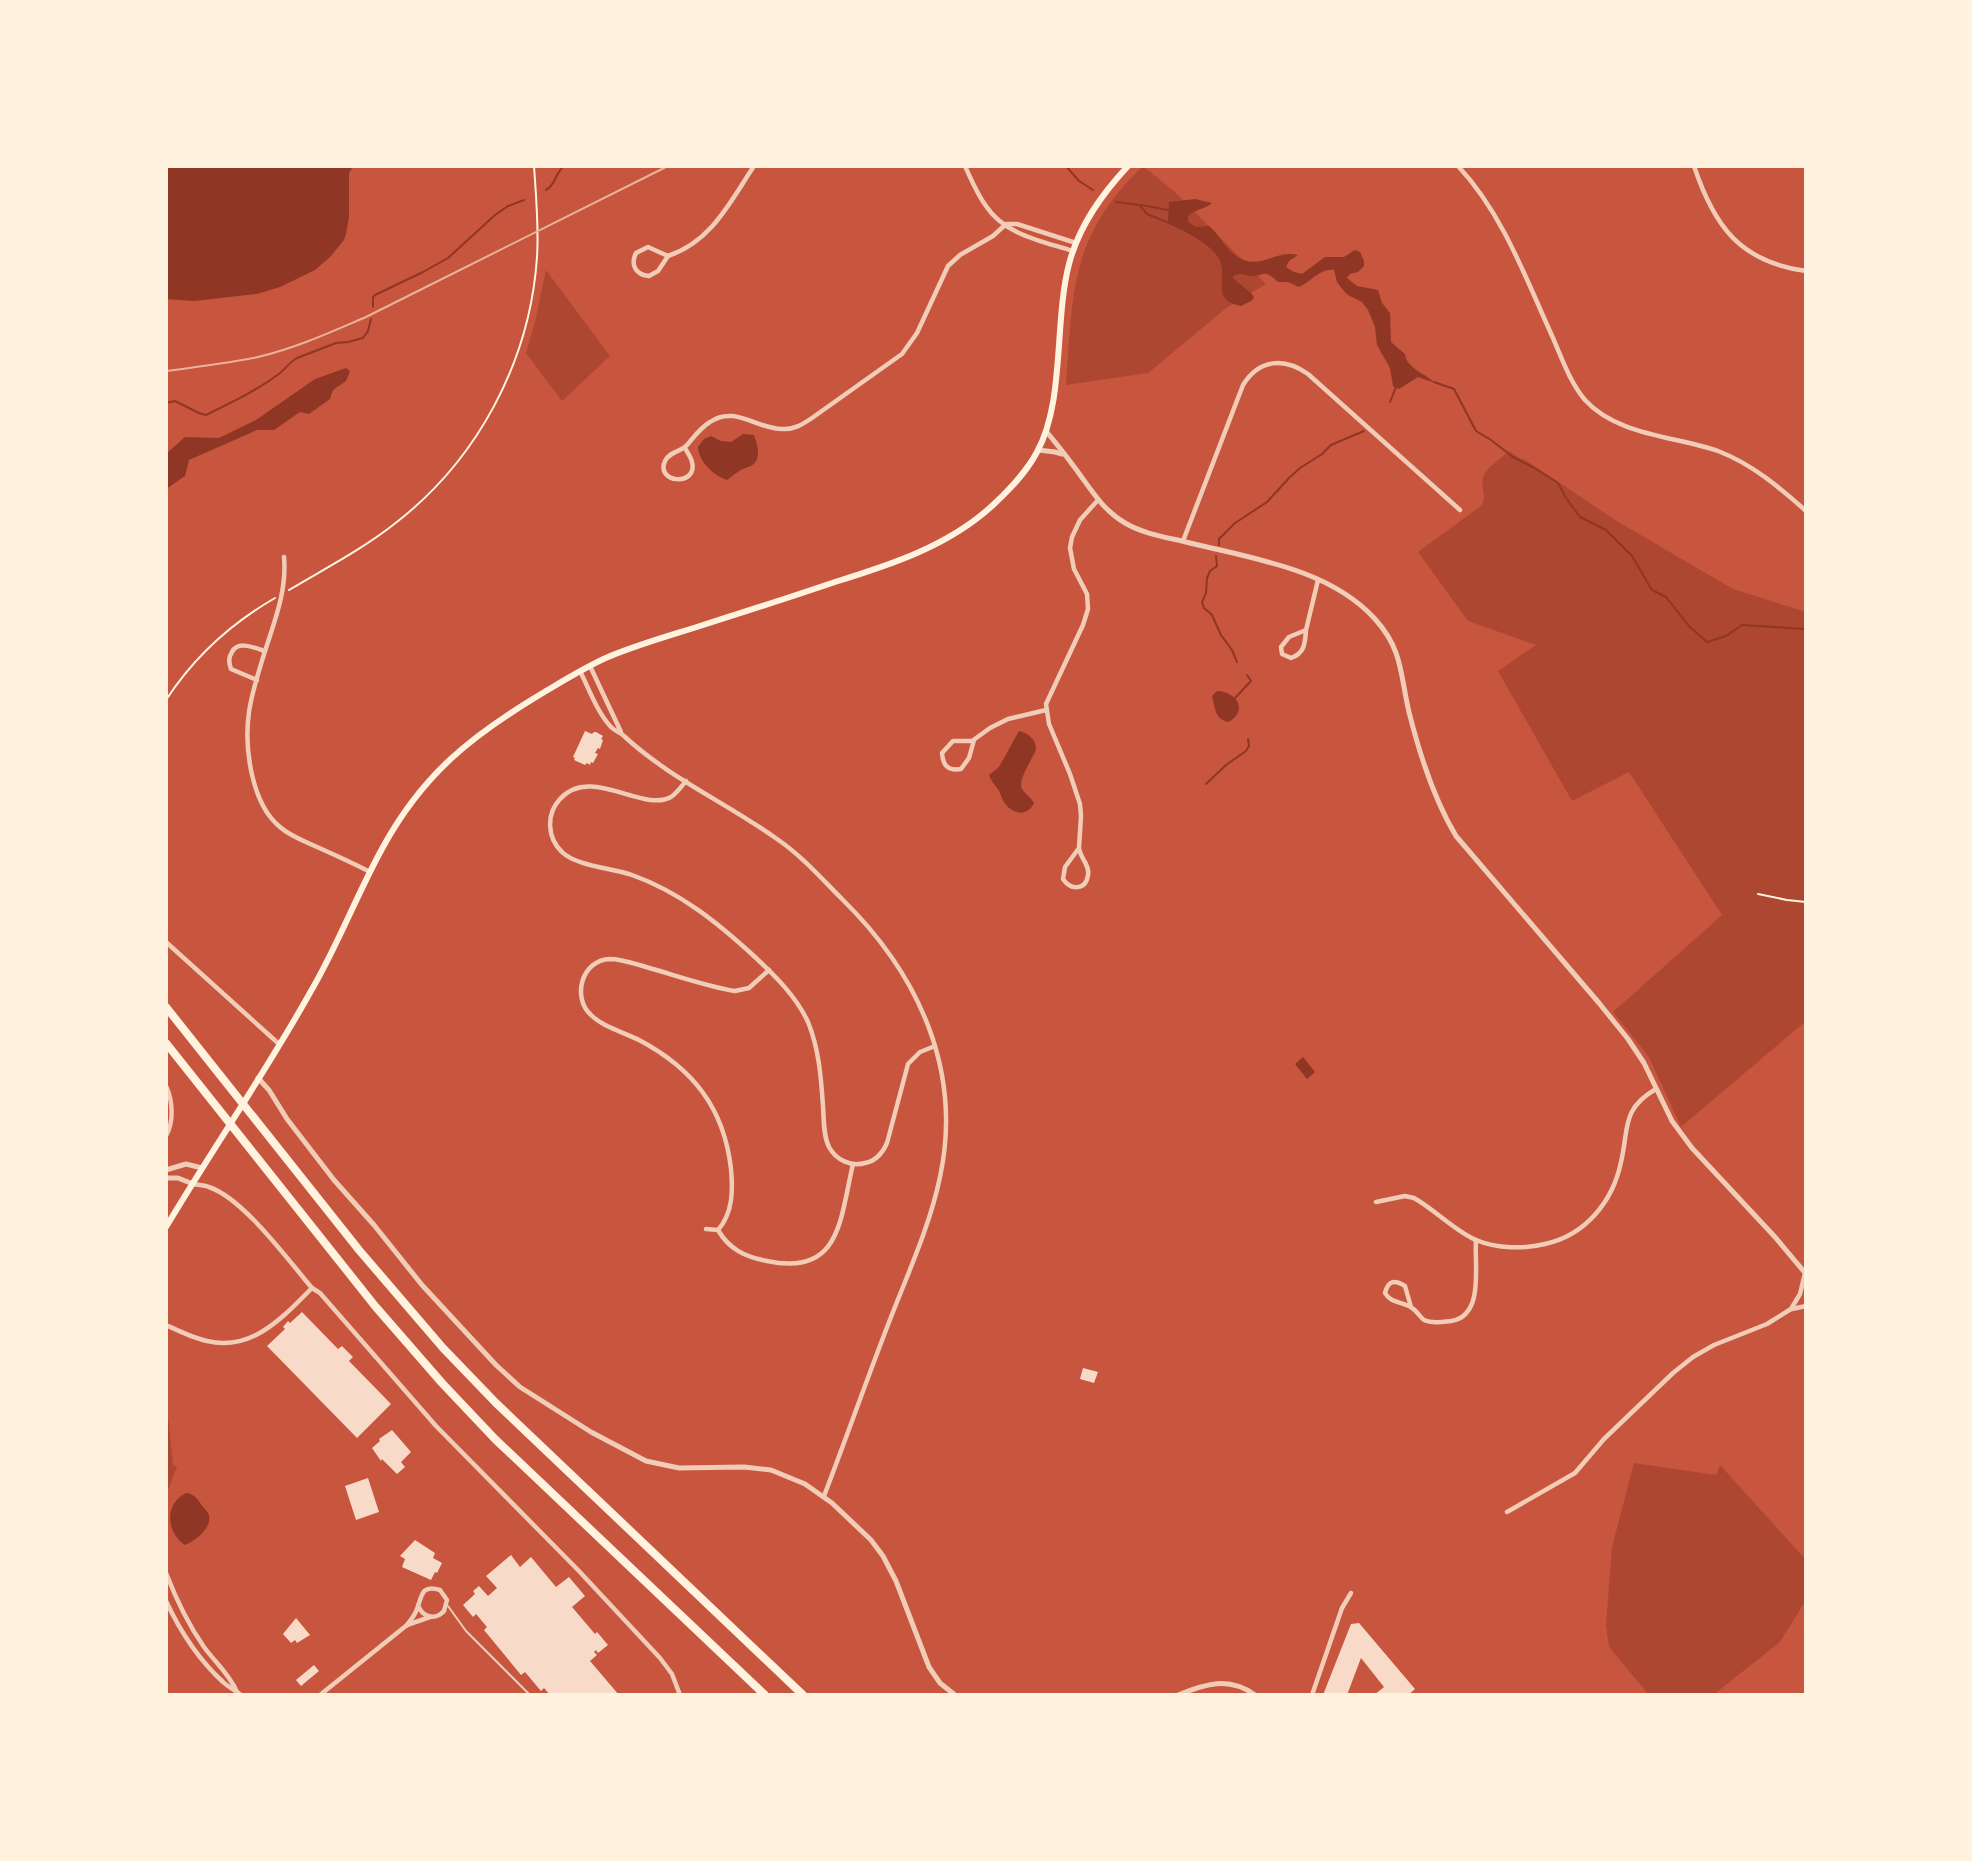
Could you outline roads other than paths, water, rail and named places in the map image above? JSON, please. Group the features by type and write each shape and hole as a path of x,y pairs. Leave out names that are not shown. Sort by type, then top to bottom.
{"highway":[{"path":"166,1007 359,1250 443,1348 496,1403 803,1695"},
{"path":"166,1043 375,1306 442,1383 495,1439 765,1695"}],"main road":[{"path":"166,1227 312,991 387,839 424,785 452,756 500,719 590,666 642,645 868,571 944,540 968,526 995,503 1028,467 1046,431 1064,294 1073,251 1097,204 1128,166"}],"street":[{"path":"668,256 652,248 643,248 634,257 634,266 640,274 649,276 658,271 668,256 689,247 706,233 754,166"},
{"path":"965,166 985,206 1005,225 1014,232 1073,251"},
{"path":"1458,166 1506,236 1567,372 1586,400 1598,411 1621,424 1735,459 1762,475 1806,510"},
{"path":"1694,166 1707,201 1727,234 1743,247 1771,262 1806,271"},
{"path":"685,448 692,463 691,472 682,480 673,479 666,472 666,460 673,453 685,448 706,425 725,415 783,429 797,427 813,418 905,351 917,333 948,266 1005,225 1017,224 1076,243"},
{"path":"1183,541 1243,385 1257,370 1275,362 1289,363 1308,374 1460,510"},
{"path":"1046,431 1098,499 1116,517 1133,527 1279,565 1318,580 1358,603 1388,635 1399,659 1410,715 1431,782 1453,831 1616,1024 1644,1063 1672,1121 1687,1142 1805,1273 1800,1294 1791,1309"},
{"path":"1038,450 1067,457"},
{"path":"1079,848 1065,867 1063,879 1072,888 1079,887 1088,876 1088,868 1079,855 1080,804 1046,710 1048,698 1087,616 1088,598 1074,569 1070,548 1078,524 1098,499"},
{"path":"284,557 282,593 248,714 248,740 255,787 262,805 285,831 370,872"},
{"path":"1306,631 1283,642 1280,649 1283,655 1291,658 1301,652 1304,646 1318,580"},
{"path":"257,680 231,669 230,654 239,645 265,651"},
{"path":"590,666 621,733"},
{"path":"580,671 611,727 645,755 783,843 867,924 908,980 935,1046 945,1125 943,1163 938,1186 924,1232 824,1496"},
{"path":"974,740 969,758 961,769 946,767 943,753 953,741 974,740 1008,719 1046,710"},
{"path":"686,781 674,795 661,800 592,786 574,789 564,795 553,809 550,825 554,841 563,853 572,859 630,875 679,897 712,919 781,982 804,1015 812,1034 818,1056 825,1134 830,1149 841,1160 853,1164 871,1161 884,1150 908,1064 920,1052 935,1046"},
{"path":"166,942 279,1044"},
{"path":"718,1230 728,1213 732,1179 725,1138 714,1110 695,1082 676,1062 592,1016 581,998 581,986 590,968 607,959 734,991 749,988 769,970"},
{"path":"256,1082 270,1090 291,1124 334,1180 422,1285 520,1387 591,1432 646,1461 679,1468 744,1466 765,1469 797,1479 824,1496 862,1531 881,1553 896,1581 929,1667 940,1682 955,1695"},
{"path":"166,1086 171,1101 171,1125 166,1136"},
{"path":"1376,1202 1405,1196 1414,1198 1476,1240 1516,1247 1542,1245 1567,1236 1591,1219 1606,1202 1621,1162 1629,1116 1639,1102 1656,1088"},
{"path":"166,1170 186,1164 202,1168"},
{"path":"706,1229 718,1230 732,1248 751,1258 792,1264 811,1261 827,1249 835,1236 853,1164"},
{"path":"166,1178 176,1177 215,1189 258,1226 436,1426 656,1653 673,1674 680,1695"},
{"path":"1411,1307 1405,1286 1398,1281 1387,1285 1385,1293 1388,1299 1411,1307 1424,1320 1438,1323 1460,1320 1474,1301 1476,1240"},
{"path":"166,1325 208,1342 243,1341 270,1328 312,1288"},
{"path":"1507,1512 1575,1473 1604,1439 1693,1357 1714,1345 1771,1322 1791,1309 1806,1306"},
{"path":"166,1573 190,1624 239,1693"},
{"path":"320,1695 407,1625 441,1615 447,1605 444,1594 431,1588 422,1593 407,1625"},
{"path":"1312,1695 1342,1608 1350,1593"},
{"path":"166,1601 195,1650 224,1683 239,1693"},
{"path":"418,1605 421,1611 430,1617"},
{"path":"1178,1695 1202,1685 1219,1682 1238,1685 1255,1695"}],"lane":[{"path":"447,1605 466,1631 530,1695"}],"waterway":[{"path":"546,190 564,166"},
{"path":"1066,166 1079,181 1093,190"},
{"path":"373,307 375,295 448,258 495,215 524,200"},
{"path":"1116,202 1168,210"},
{"path":"1140,206 1147,214 1167,222"},
{"path":"166,403 175,401 206,415 263,385 297,358 336,343 363,338 371,319"},
{"path":"1434,382 1454,389 1476,431 1513,457 1558,483 1580,517 1606,530 1632,556 1652,590 1666,597 1689,626 1707,642 1726,636 1742,625 1806,629"},
{"path":"1390,402 1396,387"},
{"path":"1219,545 1219,539 1235,523 1267,502 1300,468 1331,445 1364,431"},
{"path":"1216,556 1217,566 1210,571 1207,578 1202,602 1237,662"},
{"path":"1235,698 1251,681 1247,675"},
{"path":"1206,784 1246,751 1249,746 1248,739"}],"railway":[{"path":"166,371 258,357 326,334 366,317 668,166"}]}
